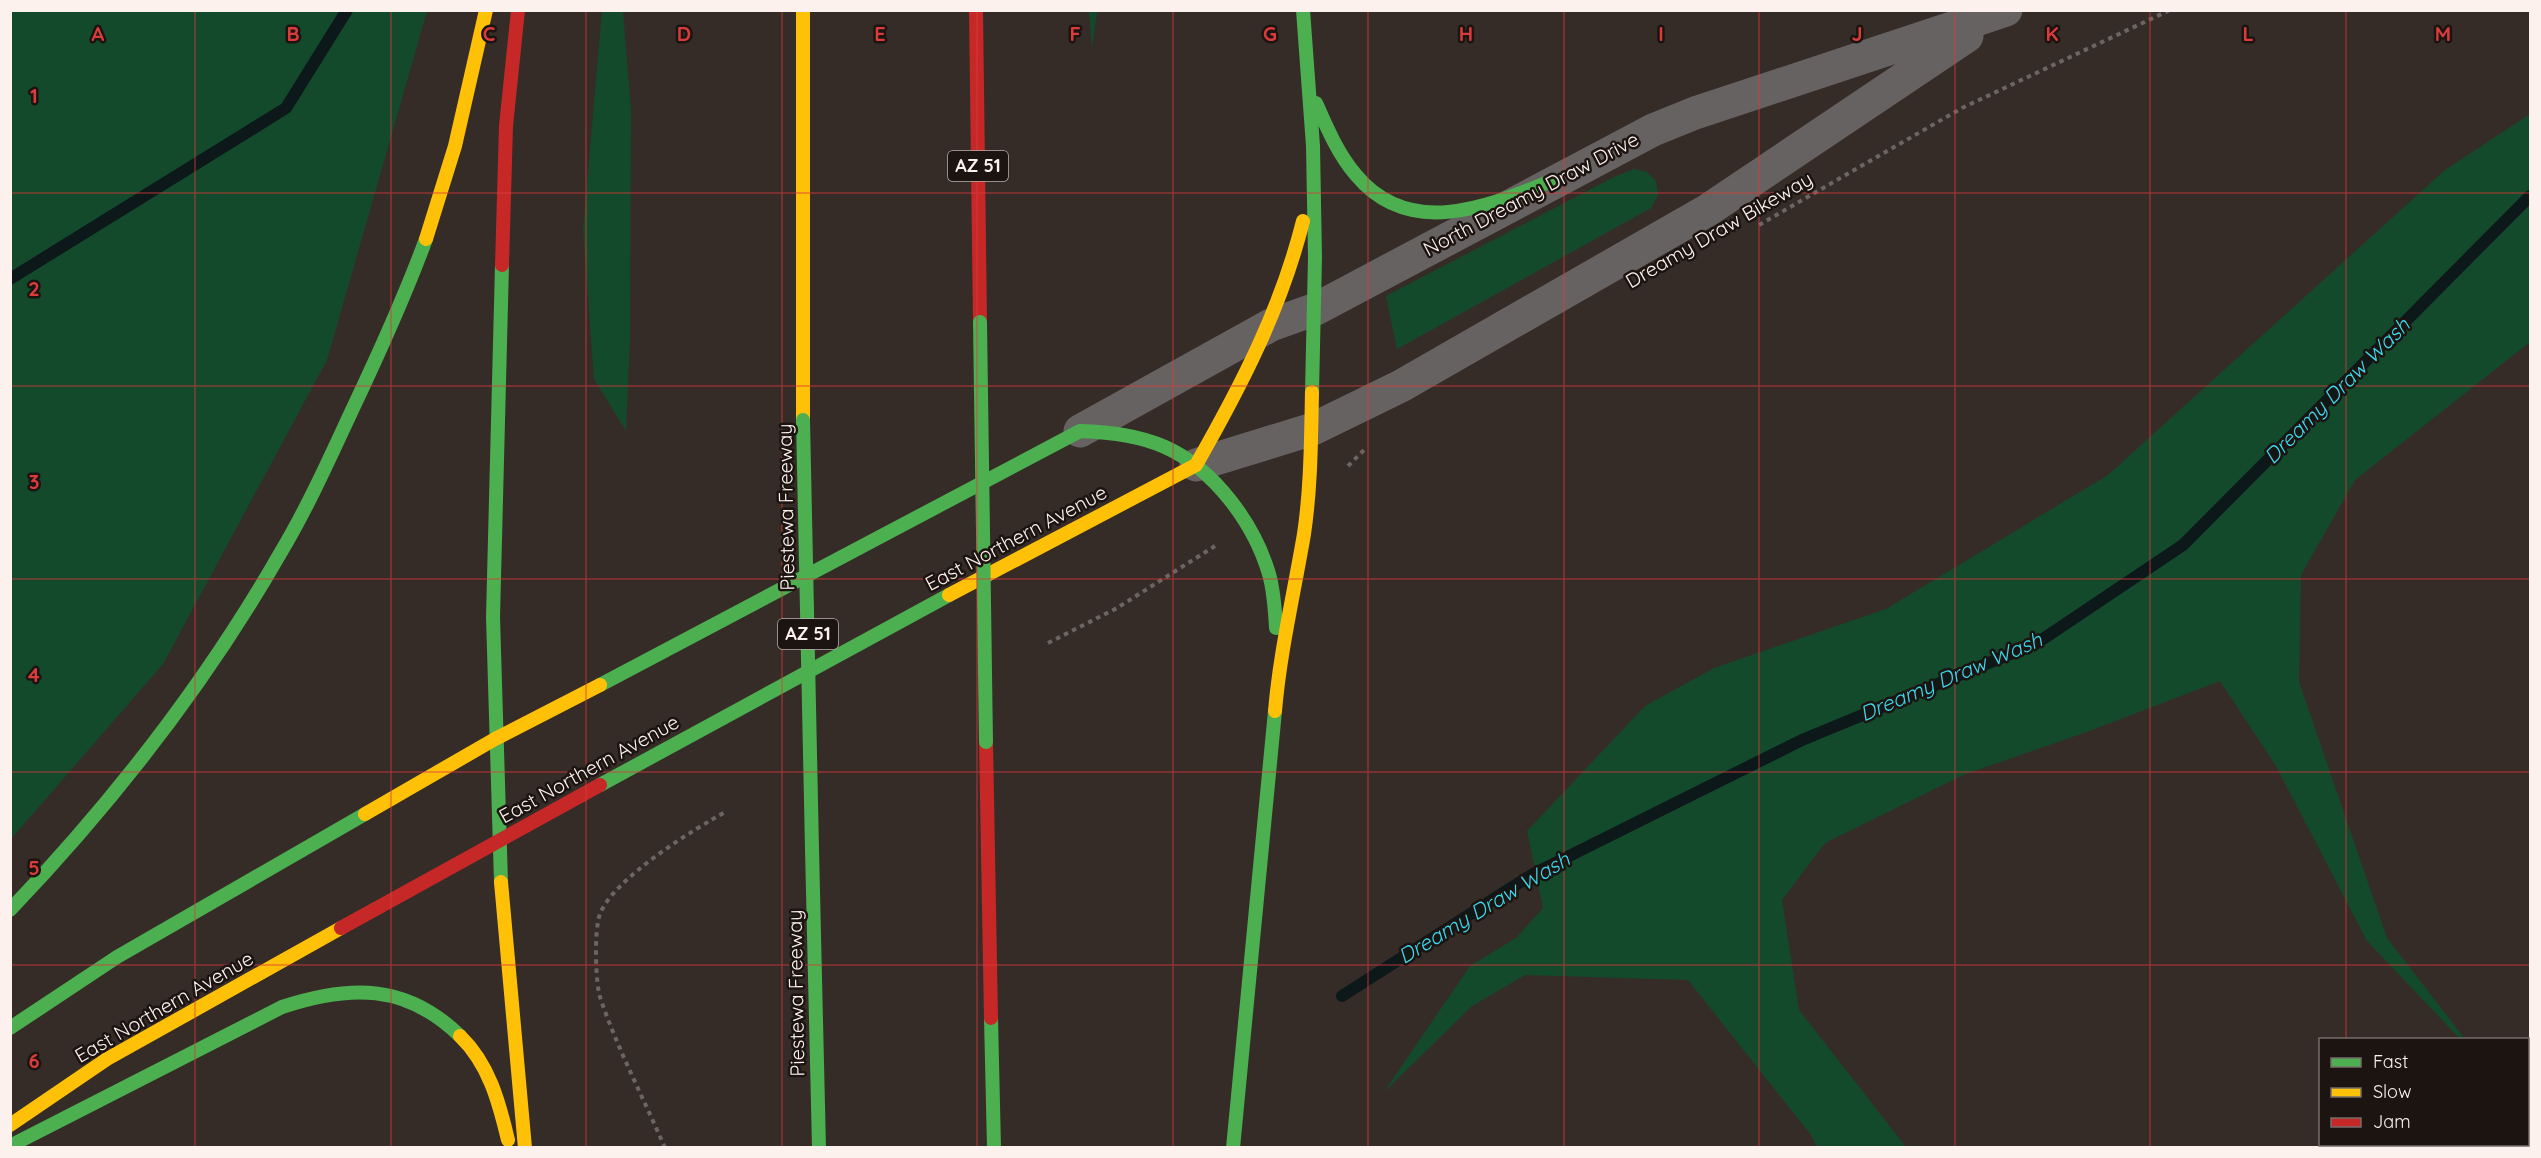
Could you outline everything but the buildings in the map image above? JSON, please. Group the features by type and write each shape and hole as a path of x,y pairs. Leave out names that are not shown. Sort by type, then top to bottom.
{"main road":[{"path":"10,910 52,868 131,773 199,681 283,549 364,387 413,276 432,224 454,149 486,10"},
{"path":"518,10 506,126 493,617 498,840 525,1148"},
{"name":"Piestewa Freeway","path":"803,10 803,420 819,1148"},
{"name":"AZ 51","path":"976,10 994,1148"},
{"path":"1233,1148 1274,711 1304,532 1313,429 1316,309 1313,146 1303,10"},
{"path":"1310,90 1331,137 1358,177 1374,194 1397,206 1416,212 1465,211 1501,201 1554,180"},
{"path":"1196,465 1245,378 1271,325 1299,236 1310,177 1313,146"},
{"path":"10,1028 117,957 495,739 717,625 1080,431 1139,438 1168,447 1196,465 1220,489 1244,521 1267,565 1275,609 1274,711"},
{"name":"East Northern Avenue","path":"10,1125 107,1059 498,840 1056,537 1196,465"},
{"path":"10,1146 282,1007 310,997 339,992 396,997 433,1013 450,1027 472,1049 488,1075 501,1109 510,1148"}],"street":[{"name":"North Dreamy Draw Drive","path":"1080,431 1271,325 1316,309 1554,180 1653,130 1695,112 2007,10"},
{"name":"North Dreamy Draw Drive","path":"1196,465 1313,429 1401,386 1708,210 2007,10"}],"path":[{"name":"Dreamy Draw Bikeway","path":"1756,226 1962,108 2170,10"},
{"path":"1341,473 1372,442"},
{"path":"1048,643 1117,608 1219,544"},
{"path":"665,1148 600,998 596,946 600,914 621,884 701,825 727,811"}],"green space":[{"path":"11,10 427,11 327,360 163,664 11,839"},
{"path":"602,11 623,11 631,110 630,338 626,431 594,379 583,230"},
{"path":"1089,11 1097,11 1092,48"},
{"path":"2530,114 2530,342 2355,480 2301,575 2299,682 2387,938 2464,1038 2459,1038 2367,941 2276,766 2220,681 2084,733 1963,775 1825,843 1782,900 1799,1010 1906,1147 1817,1147 1811,1135 1688,980 1525,975 1472,1006 1384,1092 1470,966 1516,938 1543,908 1527,831 1645,706 1714,668 1886,609 2108,475 2445,170"},
{"path":"1634,169 1647,172 1656,181 1658,195 1651,208 1397,349 1386,296 1614,177"}],"waterway":[{"path":"10,279 286,108 347,10"},
{"name":"Dreamy Draw Wash","path":"1342,996 1533,874 1802,740 2037,643 2183,545 2530,196"}],"traffic: fast":[{"path":"1303,10 1313,146 1315,257 1312,392"},
{"path":"1316,103 1338,150 1356,175 1377,195 1401,207 1425,212 1451,212 1503,199 1554,180"},
{"path":"10,910 122,783 190,694 252,601 319,480 392,323 426,239"},
{"path":"501,882 493,617 502,265"},
{"path":"980,322 986,742"},
{"path":"803,420 812,849"},
{"path":"600,685 1080,431"},
{"path":"1080,431 1123,435 1155,443 1183,457 1215,483 1242,517 1262,555 1272,587 1276,628"},
{"path":"600,785 949,595"},
{"path":"1233,1148 1275,711"},
{"path":"10,1028 117,957 365,814"},
{"path":"812,849 819,1148"},
{"path":"10,1146 282,1007 307,1000 354,993 376,993 398,998 419,1006 440,1019 460,1036"},
{"path":"991,1018 994,1148"}],"traffic: slow":[{"path":"426,239 455,146 486,10"},
{"path":"803,10 803,420"},
{"path":"1196,465 1229,406 1258,346 1283,285 1303,221"},
{"path":"1275,711 1304,534 1310,463 1312,392"},
{"path":"949,595 1196,465"},
{"path":"365,814 495,739 600,685"},
{"path":"501,882 525,1148"},
{"path":"10,1125 107,1059 341,928"},
{"path":"460,1036 486,1071 497,1098 508,1140"}],"traffic: jam":[{"path":"502,265 506,126 518,10"},
{"path":"976,10 980,322"},
{"path":"986,742 991,1018"},
{"path":"341,928 600,785"}]}
